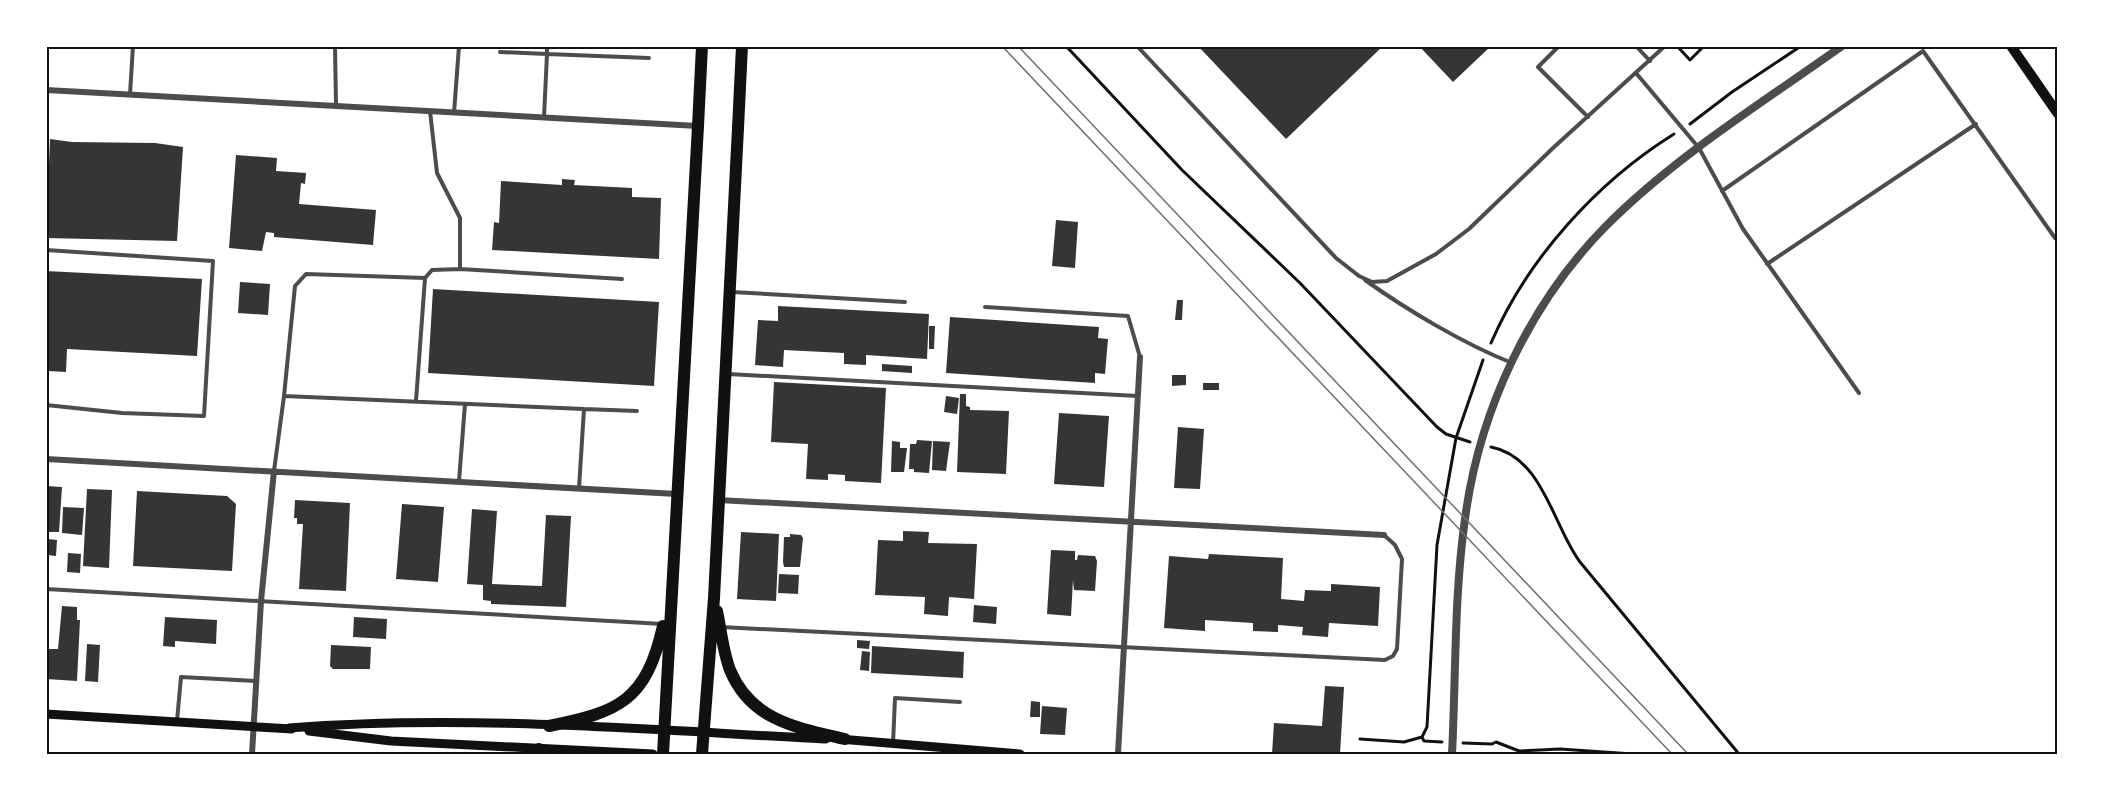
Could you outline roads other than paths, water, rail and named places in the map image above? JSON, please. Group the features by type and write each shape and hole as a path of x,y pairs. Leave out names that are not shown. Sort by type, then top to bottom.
{"highway":[{"path":"663,754 666,624 677,494 702,46"},
{"path":"702,754 716,626 714,598 718,500 742,46"},
{"path":"549,726 595,716 623,702 643,680 653,662 666,624"},
{"path":"716,626 730,669 742,693 761,711 786,725 845,740"}],"main road":[{"path":"2011,46 2058,114"},
{"path":"46,714 289,728 493,751 654,754"},
{"path":"289,728 369,722 549,726 845,740 1020,754"}],"street":[{"path":"1452,754 1465,518 1479,444 1512,363 1549,297 1588,245 1626,207 1699,148 1842,46"},
{"path":"46,90 698,126"},
{"path":"1118,754 1140,357"},
{"path":"46,459 677,494"},
{"path":"252,754 261,601 274,471"},
{"path":"718,500 1384,535"}],"lane":[{"path":"130,95 133,46"},
{"path":"335,46 336,106"},
{"path":"454,113 459,46"},
{"path":"543,118 548,46"},
{"path":"1137,46 1336,258 1385,295 1486,353 1512,363"},
{"path":"1559,46 1538,67 1588,117"},
{"path":"1635,46 1650,61"},
{"path":"1359,276 1372,282 1387,281 1436,254 1469,229 1553,148 1665,46"},
{"path":"1722,191 1923,51 2055,238"},
{"path":"500,52 649,58"},
{"path":"1636,73 1699,148 1743,229 1858,393"},
{"path":"430,111 437,173 460,218 460,269"},
{"path":"1767,264 1976,124"},
{"path":"46,250 213,261 204,416 122,413 46,405"},
{"path":"416,401 425,278 432,270 460,269 622,279"},
{"path":"274,471 295,286 306,274 425,278"},
{"path":"728,291 905,302"},
{"path":"985,307 1128,316 1140,357"},
{"path":"724,374 1138,396"},
{"path":"284,396 637,411"},
{"path":"459,481 465,404"},
{"path":"579,488 584,409"},
{"path":"716,626 1385,660 1393,656 1397,649 1402,559 1395,545 1384,535"},
{"path":"46,589 666,624"},
{"path":"177,722 181,677 257,681"},
{"path":"893,744 895,698 960,702"}],"tram line":[{"path":"1002,46 1672,754"},
{"path":"1018,46 1688,754"}]}
